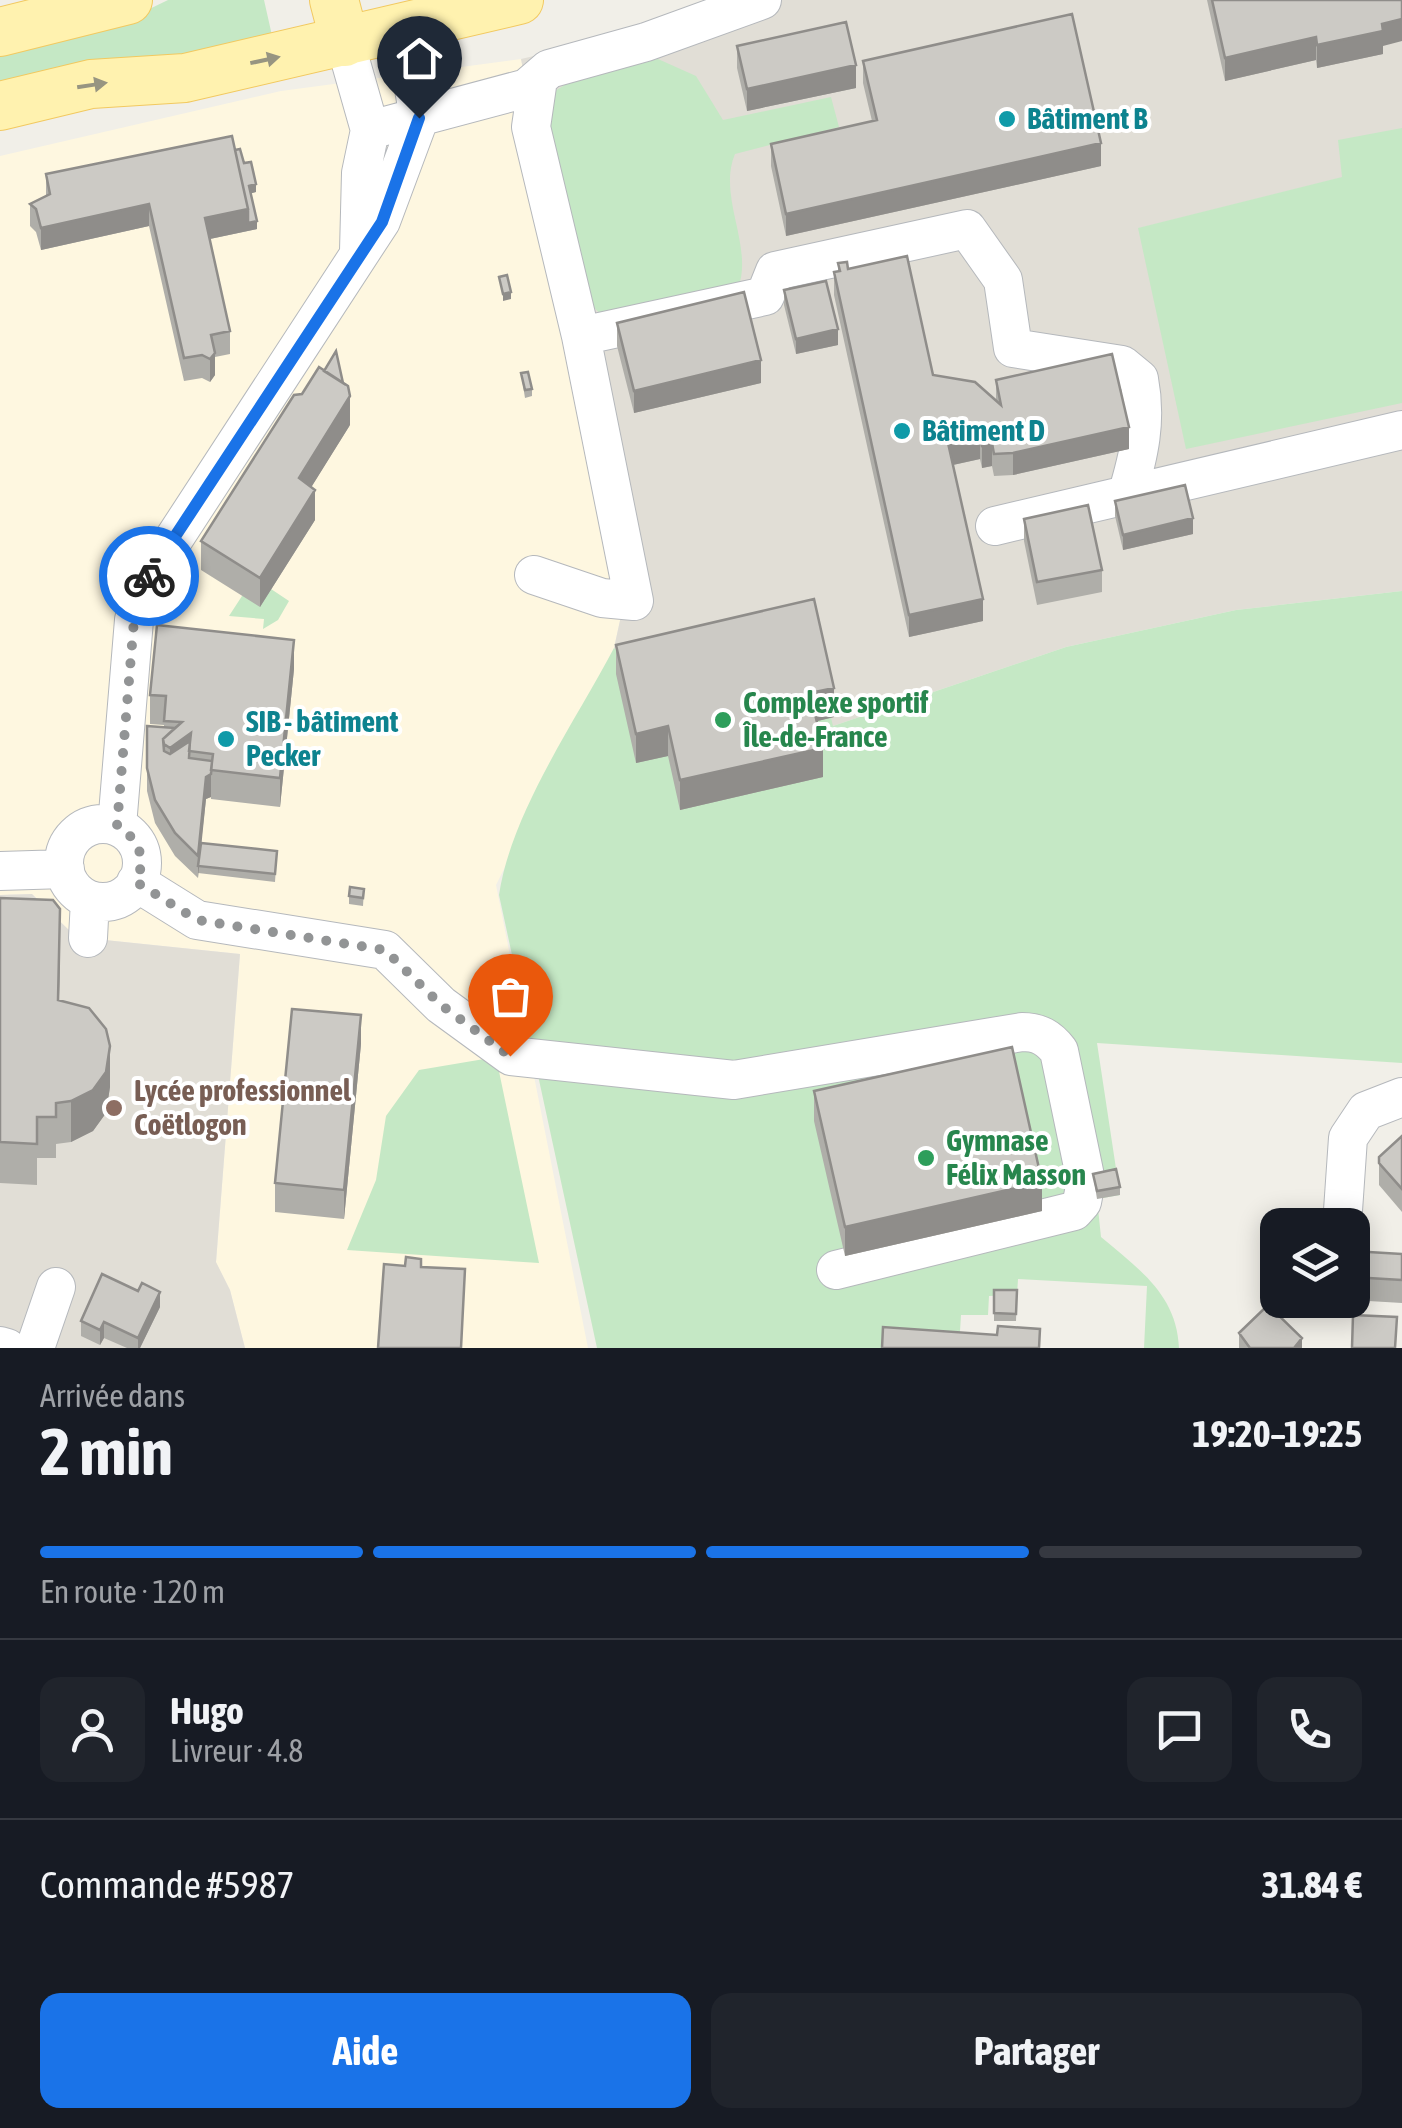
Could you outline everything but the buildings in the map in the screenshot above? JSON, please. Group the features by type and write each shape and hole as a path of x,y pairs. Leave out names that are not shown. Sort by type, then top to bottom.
{"main road":[{"path":"0,32 128,0"},
{"path":"0,106 91,84 185,78 340,21 519,0"}],"street":[{"path":"370,130 527,88 549,68 646,42 762,0"},
{"path":"117,826 134,620 145,582 382,222 419,118 401,14"},
{"path":"340,21 370,130 361,173 359,258"},
{"path":"534,575 602,598 634,601 581,336 531,127 538,79"},
{"path":"581,336 764,296 774,271 967,229 1004,280 1013,348 1122,365 1139,379 1144,406 1142,444 1128,495"},
{"path":"996,526 1402,430"},
{"path":"91,826 117,826 136,842 141,854 136,882 121,898 90,900 73,888 65,869 65,852 80,831 91,826"},
{"path":"0,870 65,869"},
{"path":"136,882 197,920 385,950 441,1005 510,1056 734,1080 1022,1032 1033,1032 1052,1042 1058,1051 1086,1181 1082,1202 1074,1211 836,1270"},
{"path":"88,938 90,900"},
{"path":"1343,1208 1348,1138 1366,1111 1402,1097"},
{"path":"34,1348 56,1287"}],"shaded area":[{"path":"731,0 1402,0 1402,591 1236,610 1066,647 833,726 633,663 614,648 626,593 521,59 645,30"},
{"path":"521,59 626,593 614,648 496,885 588,1348 245,1348 230,1290 216,1263 240,954 76,937 32,894 0,895 0,156 281,91"},
{"name":"Lycée professionnel Coëtlogon","path":"32,894 76,937 240,954 216,1262 230,1290 245,1348 0,1348 0,895"}],"green space":[{"path":"168,0 264,0 273,40 0,92 0,47 135,16"},
{"path":"658,59 696,76 723,120 831,97 839,127 735,154 730,187 742,256 738,288 606,319 587,301 543,136 555,91 579,76"},
{"path":"1402,128 1402,403 1186,449 1138,228 1342,177 1338,140"},
{"path":"271,589 289,601 278,620 263,629 264,619 229,616 242,596"},
{"path":"1402,591 1402,1063 1097,1043 1120,1195 1097,1199 1101,1237 1154,1285 1171,1313 1179,1348 1144,1348 1147,1286 1018,1279 1017,1295 989,1296 988,1315 961,1315 959,1348 597,1348 499,895 530,800 614,648 633,663 809,625 833,726 1066,647 1236,610"},
{"path":"496,1057 539,1263 347,1250 376,1180 386,1116 419,1070"}],"way so far":[{"path":"149,576 134,620 117,826 136,842 141,854 142,867 136,882 197,920 385,950 441,1005 510,1056"}],"place":[{"name":"Bâtiment B","path":"1007,119"},
{"name":"Bâtiment D","path":"902,431"},
{"name":"Complexe sportif Île-de-France","path":"723,720"},
{"name":"SIB - bâtiment Pecker","path":"226,739"},
{"name":"Lycée professionnel Coëtlogon","path":"114,1108"},
{"name":"Gymnase Félix Masson","path":"926,1158"}],"route":[{"path":"149,576 382,222 419,118"}]}
